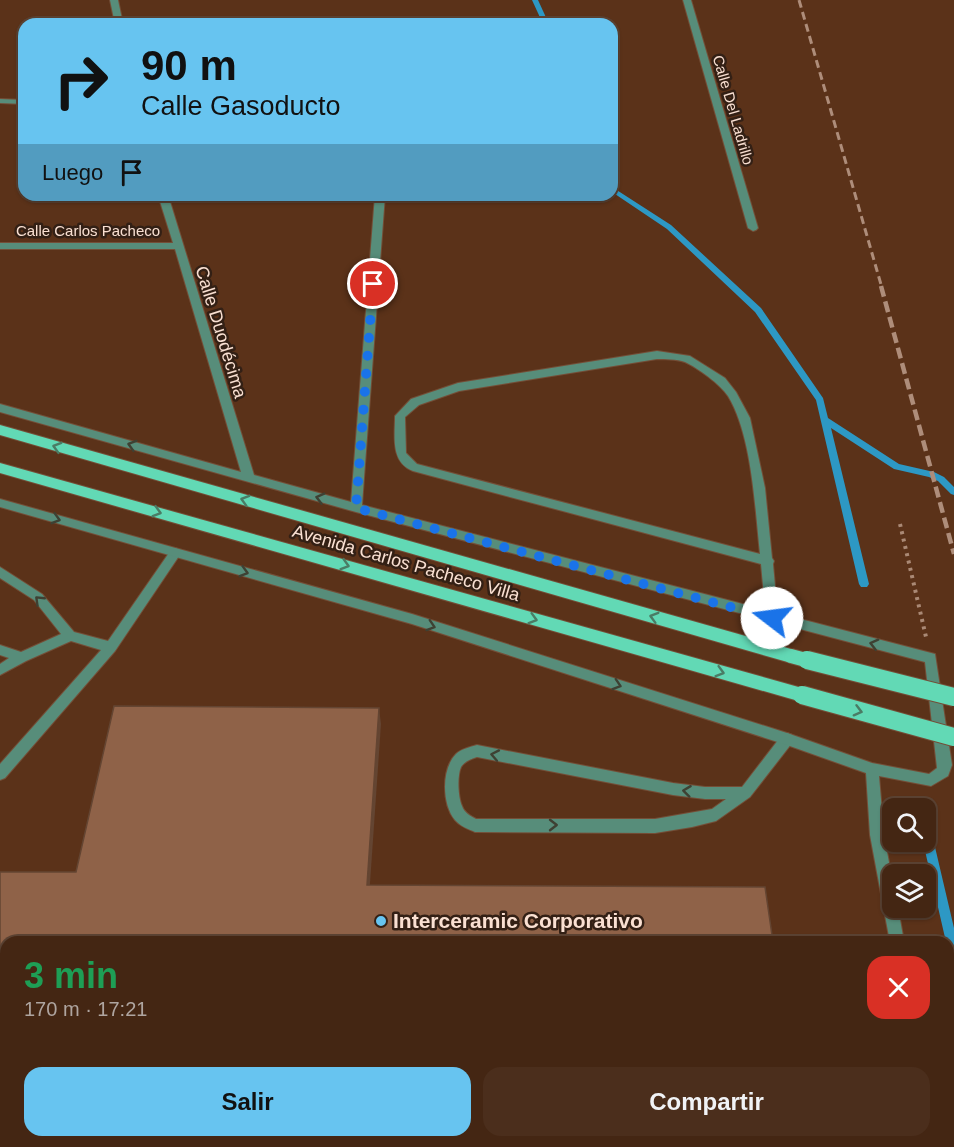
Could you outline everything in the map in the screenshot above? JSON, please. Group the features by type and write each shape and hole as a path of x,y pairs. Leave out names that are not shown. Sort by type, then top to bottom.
{"main road":[{"name":"Avenida Carlos Pacheco Villa","path":"0,430 791,656 954,697"},
{"name":"Avenida Carlos Pacheco Villa","path":"0,468 954,737"}],"street":[{"path":"114,0 118,18"},
{"name":"Calle Del Ladrillo","path":"687,0 753,228"},
{"path":"0,101 18,102"},
{"name":"Calle Duodécima","path":"165,201 249,478"},
{"path":"356,508 380,201"},
{"name":"Calle Carlos Pacheco","path":"0,246 177,246"},
{"path":"768,561 413,467 401,454 400,416 415,402 476,383 657,355 686,358 721,381 731,392 745,418 759,488 768,561 772,618"},
{"path":"0,408 356,508 931,658 945,765 943,772 931,780 872,769 787,739 412,619 0,503"},
{"path":"1,773 111,647 175,553"},
{"path":"0,572 38,597 70,636 111,647"},
{"path":"0,669 70,636"},
{"path":"0,650 22,657"},
{"path":"745,793 705,793 673,789 477,751 466,754 458,761 453,771 452,802 463,821 475,825 655,826 692,821 716,815 745,793 787,739"},
{"path":"872,769 877,835 896,936"}],"path":[{"path":"900,524 931,658"}],"building":[{"name":"Interceramic Corporativo","path":"114,706 379,708 367,885 765,887 772,936 0,936 0,872 76,872"}],"waterway":[{"path":"535,0 543,18"},
{"path":"618,193 669,227 758,310 820,400 864,584"},
{"path":"825,420 897,467 931,474 941,479 954,492"},
{"path":"931,852 950,936"}],"railway":[{"path":"799,0 882,288"},
{"path":"881,286 954,554"}],"place":[{"name":"Interceramic Corporativo","path":"381,921"}],"route":[{"path":"373,284 356,508 772,618"}]}
